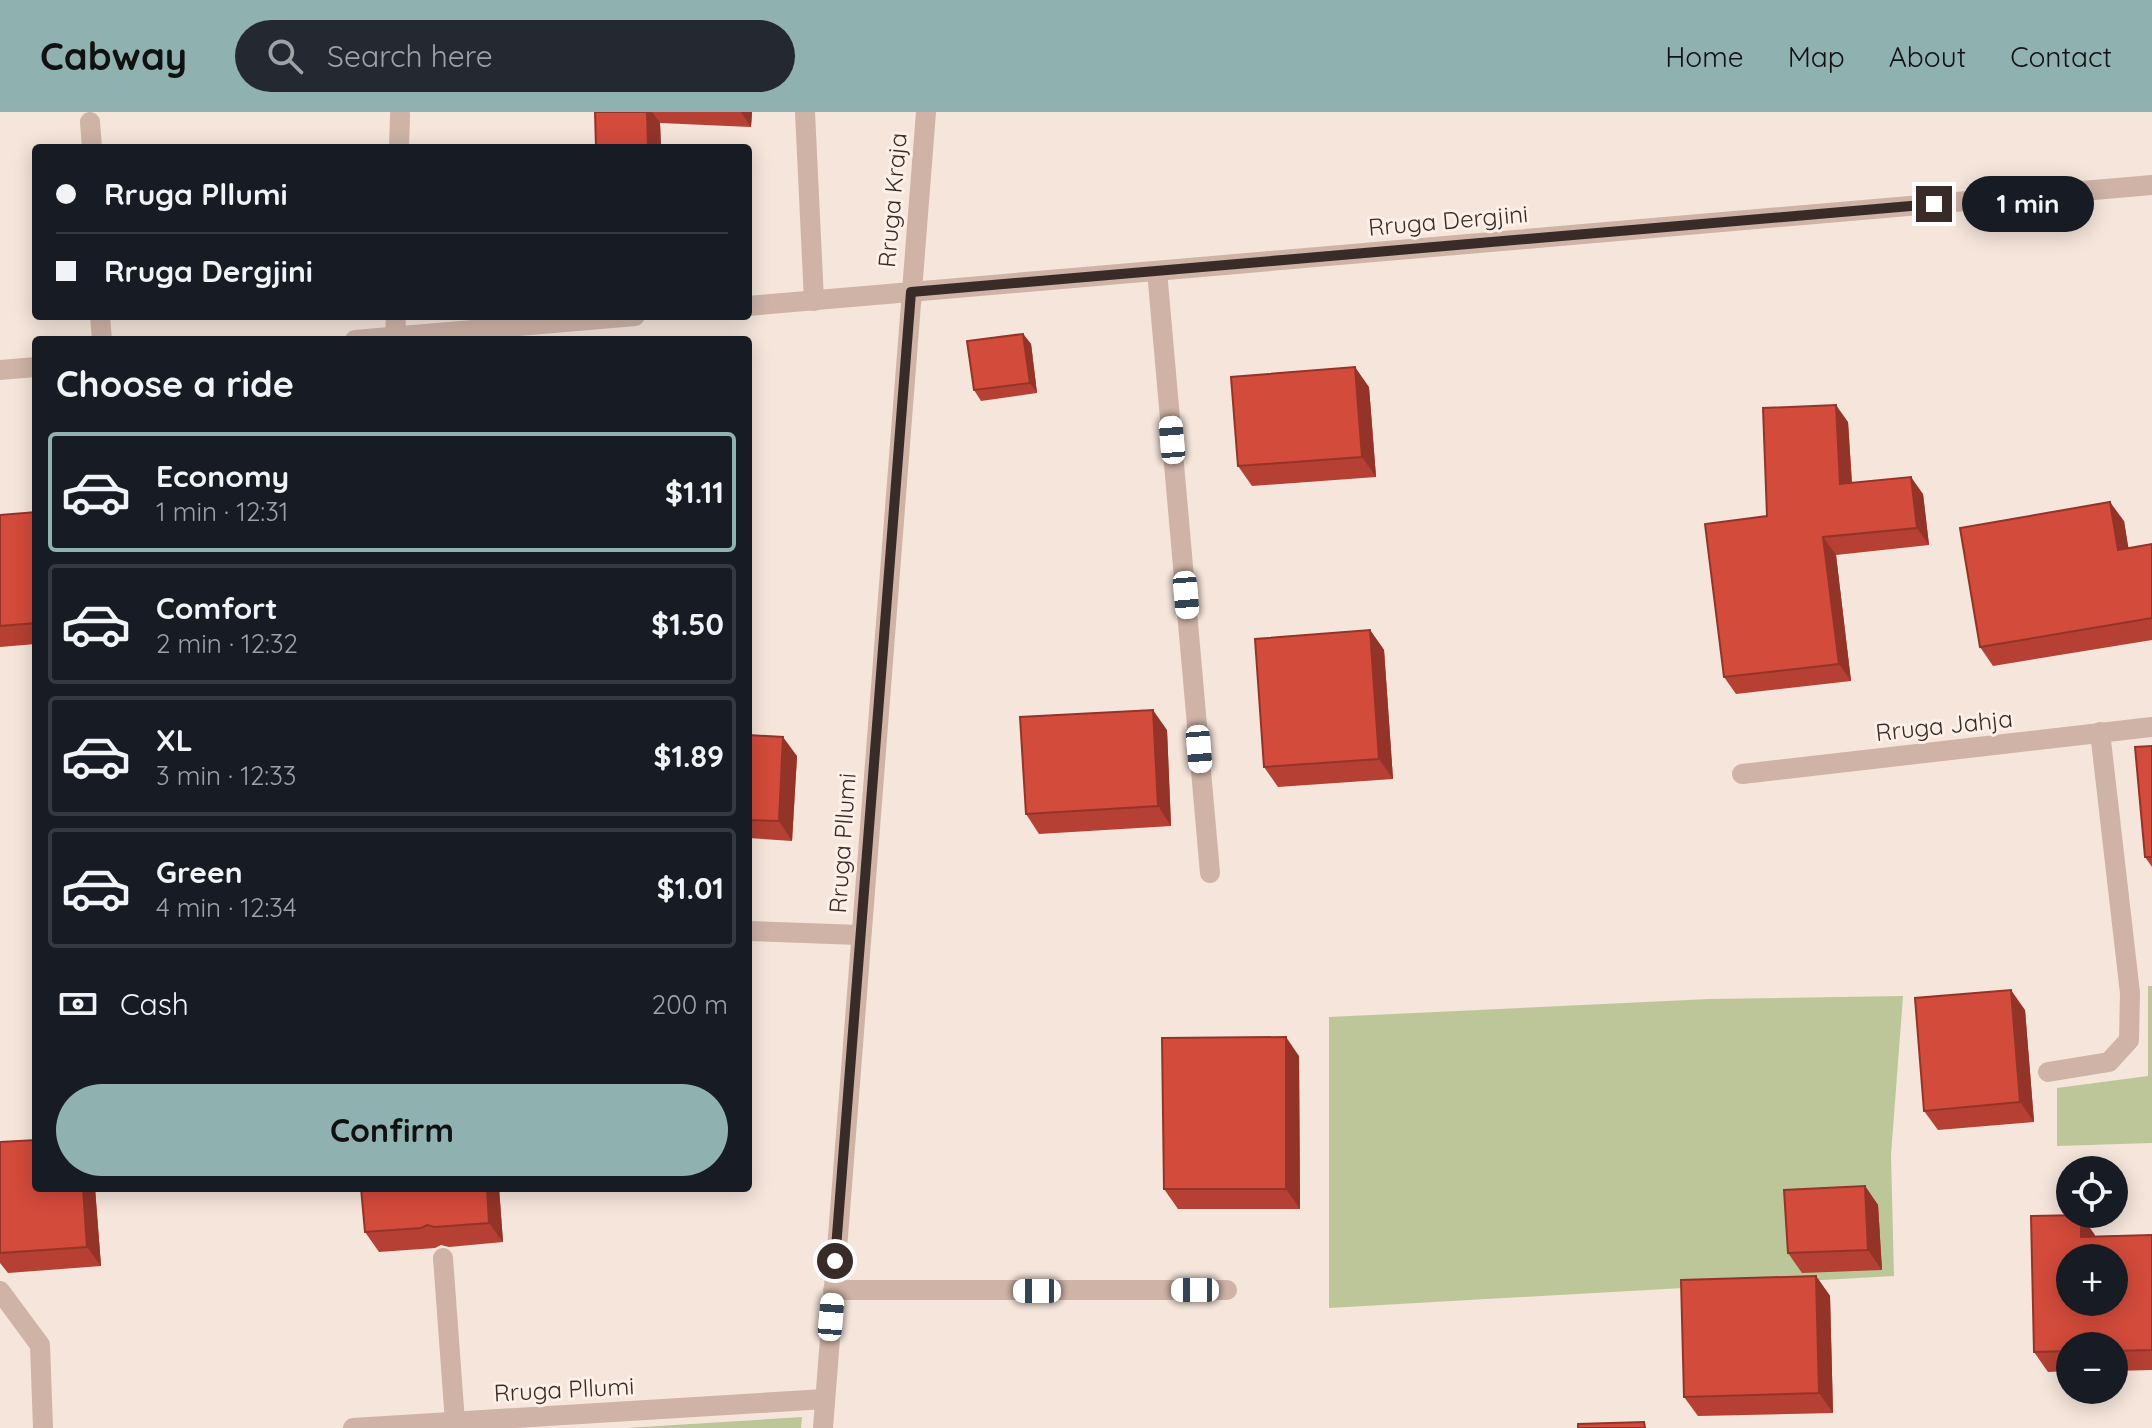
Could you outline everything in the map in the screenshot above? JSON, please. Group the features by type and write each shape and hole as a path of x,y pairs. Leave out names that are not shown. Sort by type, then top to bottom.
{"street":[{"path":"805,112 814,301"},
{"name":"Rruga Kraja","path":"911,292 926,112"},
{"path":"399,144 400,115"},
{"path":"90,122 92,144"},
{"name":"Rruga Dergjini","path":"752,306 2152,185"},
{"path":"1157,271 1210,873"},
{"name":"Rruga Pllumi","path":"823,1428 911,292"},
{"path":"367,336 396,326 539,320"},
{"path":"0,370 32,367"},
{"name":"Rruga Jahja","path":"1742,774 2152,727"},
{"path":"2048,1072 2109,1062 2129,1040 2130,993 2100,732"},
{"path":"752,931 860,935"},
{"path":"443,1258 455,1422"},
{"path":"833,1290 1227,1290"},
{"path":"0,1291 40,1345 43,1428"},
{"name":"Rruga Pllumi","path":"353,1428 825,1399"}],"green space":[{"path":"2148,986 2152,986 2152,1143 2057,1146 2057,1088 2148,1076"},
{"path":"1903,996 1891,1155 1894,1276 1329,1308 1329,1017 1709,999"},
{"path":"802,1417 801,1428 626,1428"}],"building":[{"path":"595,112 647,112 648,144 596,144"},
{"path":"1023,334 1030,383 974,390 967,341"},
{"path":"1355,367 1362,457 1238,466 1231,377"},
{"path":"1836,405 1840,484 1911,477 1917,528 1823,537 1839,664 1724,677 1705,524 1767,516 1763,408"},
{"path":"2110,502 2118,550 2152,544 2152,618 1980,647 1960,528"},
{"path":"32,512 32,623 0,626 0,515"},
{"path":"1370,630 1379,759 1264,767 1255,639"},
{"path":"1153,710 1158,806 1026,814 1020,717"},
{"path":"752,735 783,737 779,821 752,820"},
{"path":"2152,746 2152,857 2145,857 2135,747"},
{"path":"2011,990 2020,1102 1924,1111 1915,998"},
{"path":"1286,1037 1286,1189 1164,1189 1162,1038"},
{"path":"32,1140 32,1192 83,1192 87,1247 0,1253 0,1142"},
{"path":"1865,1186 1868,1250 1788,1253 1784,1190"},
{"path":"361,1192 487,1192 489,1223 427,1225 365,1232"},
{"path":"2031,1216 2056,1216 2056,1228 2081,1228 2081,1237 2152,1235 2152,1350 2128,1351 2128,1332 2056,1332 2056,1351 2034,1352"},
{"path":"1816,1276 1819,1393 1684,1397 1681,1280"},
{"path":"1644,1422 1645,1428 1578,1428 1578,1424"}],"route":[{"path":"835,1261 911,292 1934,204"}]}
